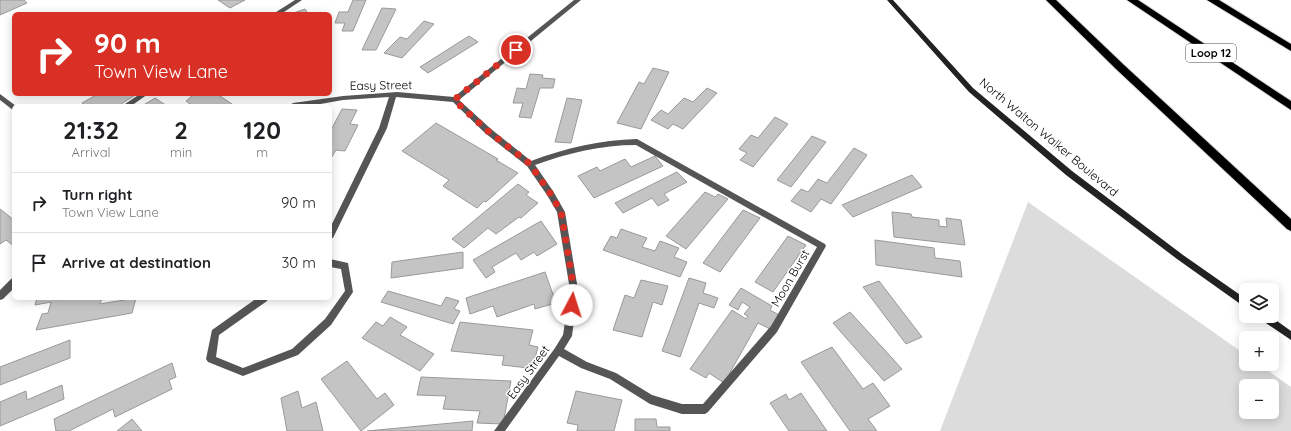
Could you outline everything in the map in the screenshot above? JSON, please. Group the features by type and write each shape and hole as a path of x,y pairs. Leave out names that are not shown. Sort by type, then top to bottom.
{"highway":[{"path":"1051,0 1120,67 1291,226"},
{"name":"Loop 12","path":"1132,0 1291,106"},
{"path":"1212,0 1291,48"}],"main road":[{"name":"North Walton Walker Boulevard","path":"890,0 978,96 1069,173 1180,257 1239,299"},
{"path":"1273,323 1291,336"}],"street":[{"path":"279,12 298,0"},
{"path":"454,100 578,0"},
{"path":"332,232 383,128 393,95"},
{"name":"Easy Street","path":"306,104 343,98 393,95 454,100 488,131 530,164 550,193 561,212 574,290 567,336 558,352 499,431"},
{"path":"0,96 12,106"},
{"path":"129,104 142,96"},
{"name":"Moon Burst","path":"530,164 591,145 637,142 822,246 774,329 705,409 682,409 650,399 613,376 584,365 558,352"},
{"path":"261,300 215,334 211,359 243,372 295,352 328,322 349,292 345,266 332,263"},
{"path":"0,296 12,284"}],"shaded area":[{"path":"1028,202 1239,350 1239,371 1269,371 1291,387 1291,431 940,431"}],"building":[{"path":"0,0 24,0 27,3 0,15"},
{"path":"218,0 245,0 230,8"},
{"path":"353,0 366,0 353,31 342,31 345,23 335,23 339,12 348,12"},
{"path":"382,8 396,9 376,50 362,50"},
{"path":"305,9 307,12 297,12"},
{"path":"424,21 434,24 402,58 384,53 400,37 407,39"},
{"path":"469,36 478,42 428,73 420,67"},
{"path":"653,68 669,72 641,129 617,123 639,82 644,84"},
{"path":"530,74 543,75 542,78 555,79 553,88 540,88 531,118 519,117 523,103 513,103 517,88 526,89"},
{"path":"707,88 717,93 683,129 673,124 668,129 651,120 661,110 668,114 684,98 693,102"},
{"path":"94,96 134,96 121,104 82,103"},
{"path":"192,96 220,96 232,104 190,104 186,101"},
{"path":"155,98 164,104 145,104"},
{"path":"567,98 582,100 571,143 555,142"},
{"path":"342,109 357,110 350,124 358,125 345,151 336,150 332,157 332,128"},
{"path":"775,117 788,124 753,167 740,160 747,153 739,149 751,135 758,138"},
{"path":"436,123 498,159 496,160 518,173 486,202 484,201 477,208 443,186 449,180 402,151"},
{"path":"812,136 826,142 791,187 777,180"},
{"path":"854,148 867,155 831,204 821,199 811,212 791,201 801,189 808,192 818,179 827,183"},
{"path":"655,156 663,166 594,198 578,176 597,167 600,171 625,159 631,167"},
{"path":"677,172 687,182 664,194 669,200 658,206 652,198 623,213 615,203"},
{"path":"912,175 922,187 853,217 842,205"},
{"path":"518,184 529,192 526,195 538,203 521,218 519,217 496,234 488,228 464,248 452,239"},
{"path":"705,192 715,197 718,194 728,199 686,249 666,236"},
{"path":"0,209 12,218 12,244 6,240 0,244"},
{"path":"743,210 760,218 720,272 703,263"},
{"path":"892,212 911,214 912,217 939,220 939,226 947,227 946,218 961,220 965,245 894,237"},
{"path":"541,221 557,244 537,256 534,252 521,260 516,253 492,267 495,272 486,278 473,260"},
{"path":"621,229 647,238 642,247 655,251 660,241 679,248 674,257 687,262 680,277 603,250 611,236 617,238"},
{"path":"788,236 806,245 773,292 755,282"},
{"path":"875,240 934,248 935,258 960,261 962,277 876,265"},
{"path":"463,252 463,268 391,278 392,262"},
{"path":"545,272 556,303 535,309 534,304 497,317 493,306 470,314 466,298"},
{"path":"689,278 706,283 703,293 718,298 714,308 699,303 680,357 662,351"},
{"path":"641,280 668,286 662,305 653,302 642,337 613,330 625,295 634,298"},
{"path":"879,281 922,337 906,344 863,287"},
{"path":"741,288 772,306 770,310 779,315 770,329 758,323 724,383 709,373 706,378 690,369 732,310 746,319 748,316 744,314 750,307 742,302 738,310 729,305"},
{"path":"388,291 441,306 446,297 459,301 454,309 460,311 453,324 381,302"},
{"path":"36,300 101,300 100,304 124,300 135,300 132,313 36,330 42,314 48,313 51,302 35,305"},
{"path":"850,312 902,369 884,381 833,323"},
{"path":"390,317 407,327 400,335 434,354 420,371 362,338 376,322 383,326"},
{"path":"460,322 533,330 529,345 538,347 535,358 540,358 537,369 502,365 504,356 451,351"},
{"path":"70,340 70,358 0,385 0,367"},
{"path":"832,347 863,389 873,383 890,406 868,419 877,431 850,431 801,362"},
{"path":"347,361 377,399 385,393 394,405 361,431 321,379"},
{"path":"172,363 176,377 169,380 172,389 115,417 113,409 69,431 56,431 54,419"},
{"path":"421,377 511,381 503,424 477,423 480,411 443,409 446,396 417,395"},
{"path":"62,385 64,399 0,426 0,402 26,391 27,400"},
{"path":"298,391 302,408 316,402 323,431 287,431 281,398"},
{"path":"576,391 622,400 614,431 577,431 578,425 567,423"},
{"path":"801,393 827,431 789,431 770,403 786,394 789,400"},
{"path":"132,419 142,431 117,431"},
{"path":"635,419 656,419 657,427 670,427 670,431 635,431"},
{"path":"473,421 472,431 367,431"}],"route":[{"path":"516,50 454,100 488,131 530,164 561,212 566,251 574,290 572,305"}]}
